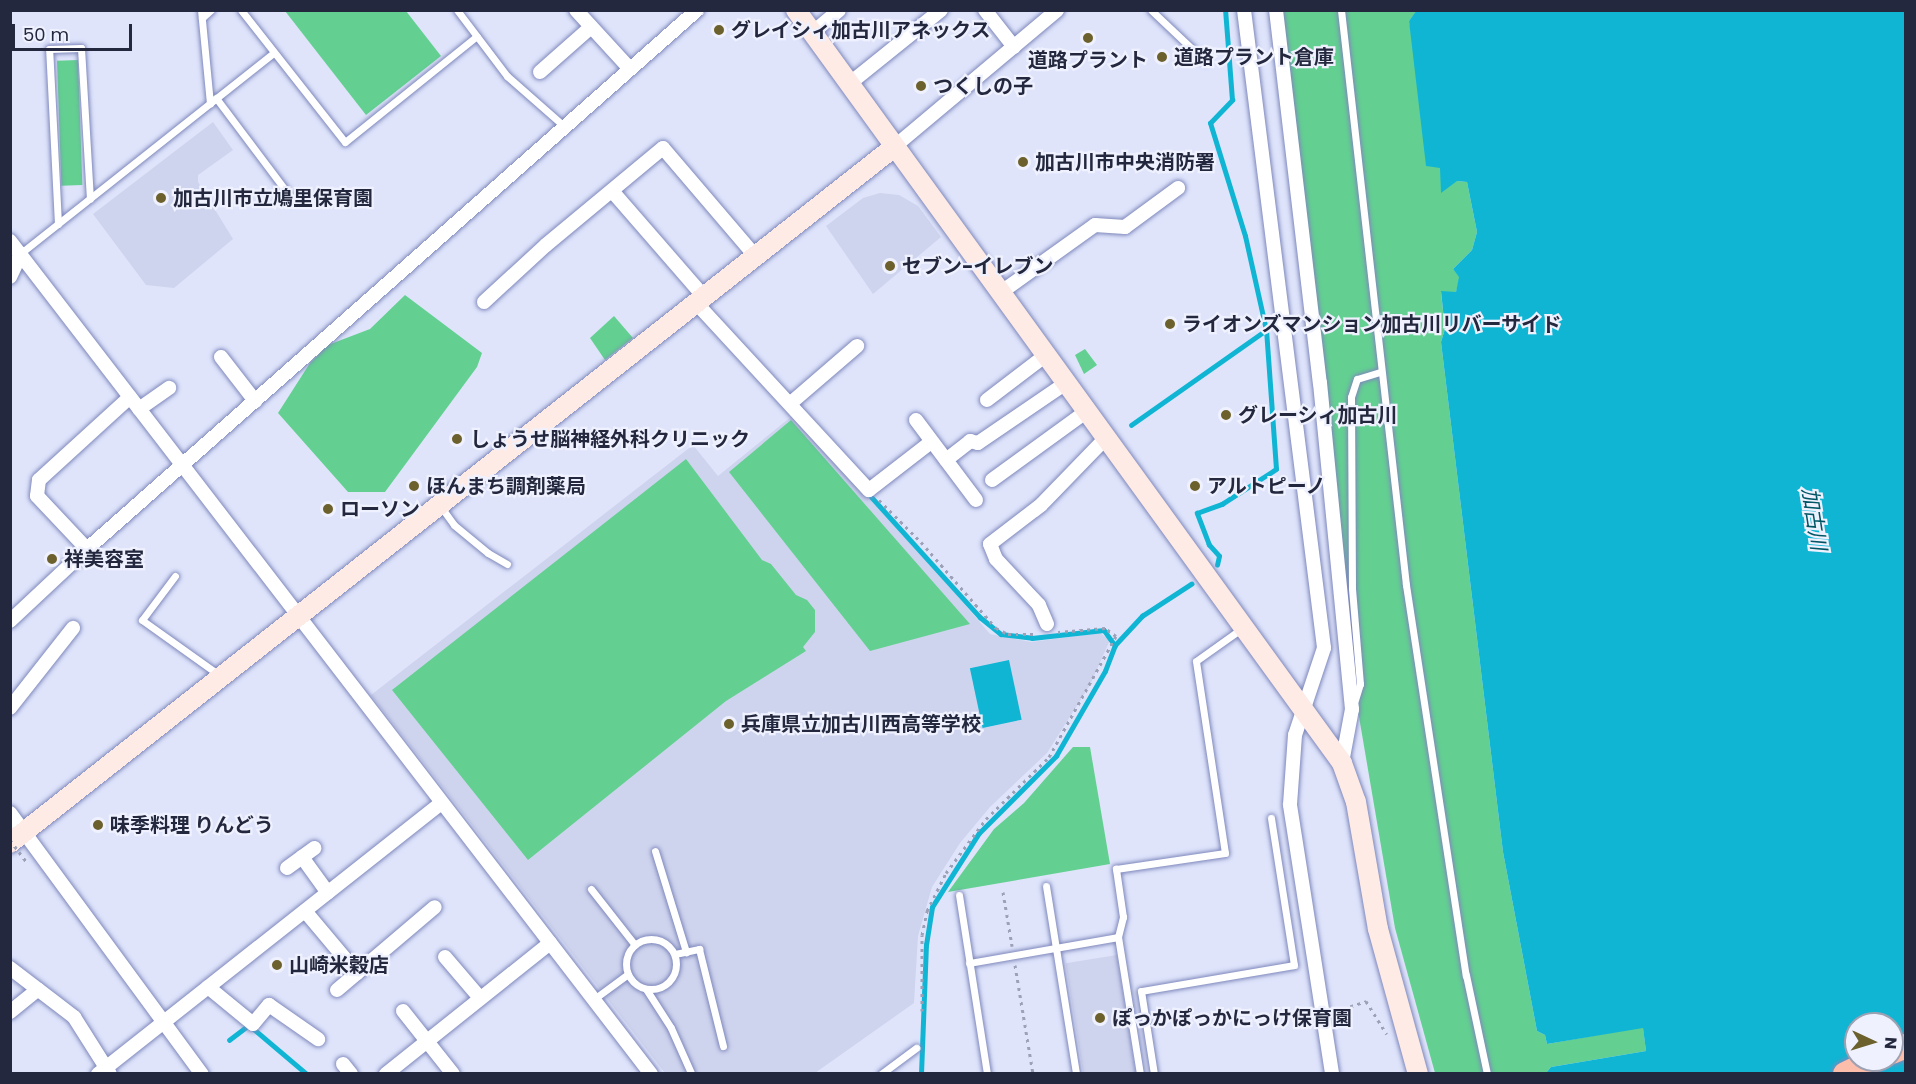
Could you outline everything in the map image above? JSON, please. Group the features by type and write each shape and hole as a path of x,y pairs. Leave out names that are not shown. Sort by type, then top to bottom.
{"street":[{"path":"576,10 630,69"},
{"path":"10,621 87,549 697,10"},
{"path":"796,10 1305,710 1341,763 1356,802 1378,929 1418,1074"},
{"path":"812,33 839,10"},
{"path":"849,84 941,10"},
{"path":"984,10 1014,47"},
{"path":"15,838 702,302 894,147 1057,10"},
{"path":"1244,10 1324,648 1295,735 1290,805 1332,1074"},
{"path":"1276,10 1320,382 1352,709 1341,763"},
{"path":"540,72 591,27"},
{"path":"484,302 546,245 663,148 756,257"},
{"path":"1000,293 1095,225 1125,227 1178,188"},
{"path":"612,191 702,302 869,490 931,442"},
{"path":"10,241 181,467 651,1074"},
{"path":"10,277 21,253"},
{"path":"792,402 857,346"},
{"path":"987,399 1046,355"},
{"path":"220,357 255,401"},
{"path":"946,460 970,441 978,443 1066,383"},
{"path":"139,409 169,388"},
{"path":"87,549 37,496 39,480 130,397"},
{"path":"992,480 1087,411"},
{"path":"916,420 976,500"},
{"path":"1047,630 1043,602 996,559 990,544 1041,505 1106,438"},
{"path":"10,708 73,628"},
{"path":"10,968 74,1017 105,1071 441,803"},
{"path":"10,813 15,838 165,1022 202,1074"},
{"path":"287,868 315,848"},
{"path":"302,857 328,893"},
{"path":"337,990 435,907"},
{"path":"305,911 357,973"},
{"path":"386,1074 550,943"},
{"path":"445,957 480,998"},
{"path":"208,987 253,1024 269,1005 318,1039"},
{"path":"10,1012 38,988"},
{"path":"403,1011 453,1074"}],"lane":[{"path":"210,104 201,14 211,10"},
{"path":"241,10 345,142 477,36"},
{"path":"457,10 507,76 565,127"},
{"path":"1151,10 1160,23 1205,62"},
{"path":"1341,10 1380,372 1406,585 1466,975 1488,1074"},
{"path":"58,224 49,49 81,48 90,199"},
{"path":"21,253 273,53"},
{"path":"216,98 293,200"},
{"path":"1352,709 1360,684 1352,588 1351,397 1357,379 1380,372"},
{"path":"441,507 454,525 488,553 507,564"},
{"path":"175,576 141,620 223,677"},
{"path":"1140,1074 1118,937 1123,917 1116,869 1225,853 1227,845 1196,661 1243,627"},
{"path":"1154,1074 1141,991 1294,965 1270,818"},
{"path":"656,851 686,952"},
{"path":"1046,886 1076,1074"},
{"path":"591,889 635,945"},
{"path":"959,895 987,1074"},
{"path":"969,963 1118,937"},
{"path":"691,1073 671,1028 646,989 628,974 627,959 635,945 657,940 675,954 699,950 723,1046"},
{"path":"646,989 662,988 673,977 675,954"},
{"path":"594,1000 628,974"},
{"path":"881,1074 916,1047"}],"path":[{"path":"869,490 921,542 996,628 1008,634 1105,628 1116,636 1049,757 986,819 946,873 927,911 922,934 922,1011"},
{"path":"15,838 26,861"},
{"path":"1004,892 1033,1074"},
{"path":"1323,1014 1366,1002 1392,1044"}],"shaded area":[{"name":"加古川市立鳩里保育園","path":"213,122 233,150 198,175 198,182 233,239 174,288 146,285 93,214"},
{"path":"880,193 899,195 918,206 941,237 873,294 826,226 863,198"},
{"name":"兵庫県立加古川西高等学校","path":"792,416 906,536 990,634 1031,642 1100,633 1110,640 1090,685 1047,753 990,807 960,843 932,887 918,936 914,1003 815,1073 665,1073 371,695 693,445 718,476"},
{"name":"ぽっかぽっかにっけ保育園","path":"1117,955 1136,1073 1083,1074 1066,963"}],"green space":[{"path":"285,11 406,11 441,56 366,115"},
{"path":"1279,11 1417,11 1409,21 1440,168 1457,181 1467,182 1477,232 1472,250 1453,269 1460,277 1456,292 1441,292 1445,329 1441,342 1503,852 1537,1031 1545,1035 1547,1044 1643,1027 1646,1051 1551,1067 1546,1073 1435,1073 1395,928 1357,705"},
{"path":"78,60 82,185 61,186 57,61"},
{"path":"405,295 482,353 477,367 385,492 348,492 278,413 310,363 328,345 370,329"},
{"path":"614,316 633,338 605,360 590,338"},
{"path":"1085,349 1097,365 1084,374 1075,355"},
{"path":"791,420 970,624 870,651 729,472"},
{"path":"686,459 762,560 771,564 796,595 807,600 815,610 815,632 803,647 806,651 726,701 528,860 392,690"},
{"path":"1073,747 1090,747 1110,864 948,892 994,829 1024,803"}],"water":[{"name":"加古川","path":"1417,10 1905,11 1905,1073 1546,1073 1551,1067 1646,1051 1643,1028 1547,1044 1545,1035 1537,1031 1503,852 1441,342 1445,329 1441,291 1456,292 1459,277 1453,269 1472,250 1477,232 1467,182 1457,181 1441,193 1440,168 1426,166 1409,21"},
{"path":"1009,660 1022,720 983,728 970,668"}],"waterway":[{"path":"1131,425 1266,330 1245,236 1210,123 1232,100 1225,10"},
{"path":"1217,565 1219,556 1209,545 1197,513 1222,504 1276,469 1266,330"},
{"path":"867,492 980,617 1001,634 1032,638 1104,630 1115,645"},
{"path":"921,1074 926,945 932,907 979,833 1056,756 1105,671 1115,645 1142,616 1191,584"},
{"path":"229,1040 249,1025 307,1074"}],"place":[{"name":"グレイシィ加古川アネックス","path":"719,30"},
{"name":"道路プラント","path":"1088,38"},
{"name":"道路プラント倉庫","path":"1162,57"},
{"name":"つくしの子","path":"921,86"},
{"name":"加古川市中央消防署","path":"1023,162"},
{"name":"加古川市立鳩里保育園","path":"161,198"},
{"name":"セブン-イレブン","path":"890,266"},
{"name":"ライオンズマンション加古川リバーサイド","path":"1170,324"},
{"name":"グレーシィ加古川","path":"1226,415"},
{"name":"しょうせ脳神経外科クリニック","path":"457,439"},
{"name":"ほんまち調剤薬局","path":"414,486"},
{"name":"アルトピーノ","path":"1195,486"},
{"name":"ローソン","path":"328,509"},
{"name":"祥美容室","path":"52,559"},
{"name":"兵庫県立加古川西高等学校","path":"729,724"},
{"name":"味季料理 りんどう","path":"98,825"},
{"name":"山崎米穀店","path":"277,965"},
{"name":"ぽっかぽっかにっけ保育園","path":"1100,1018"}]}
